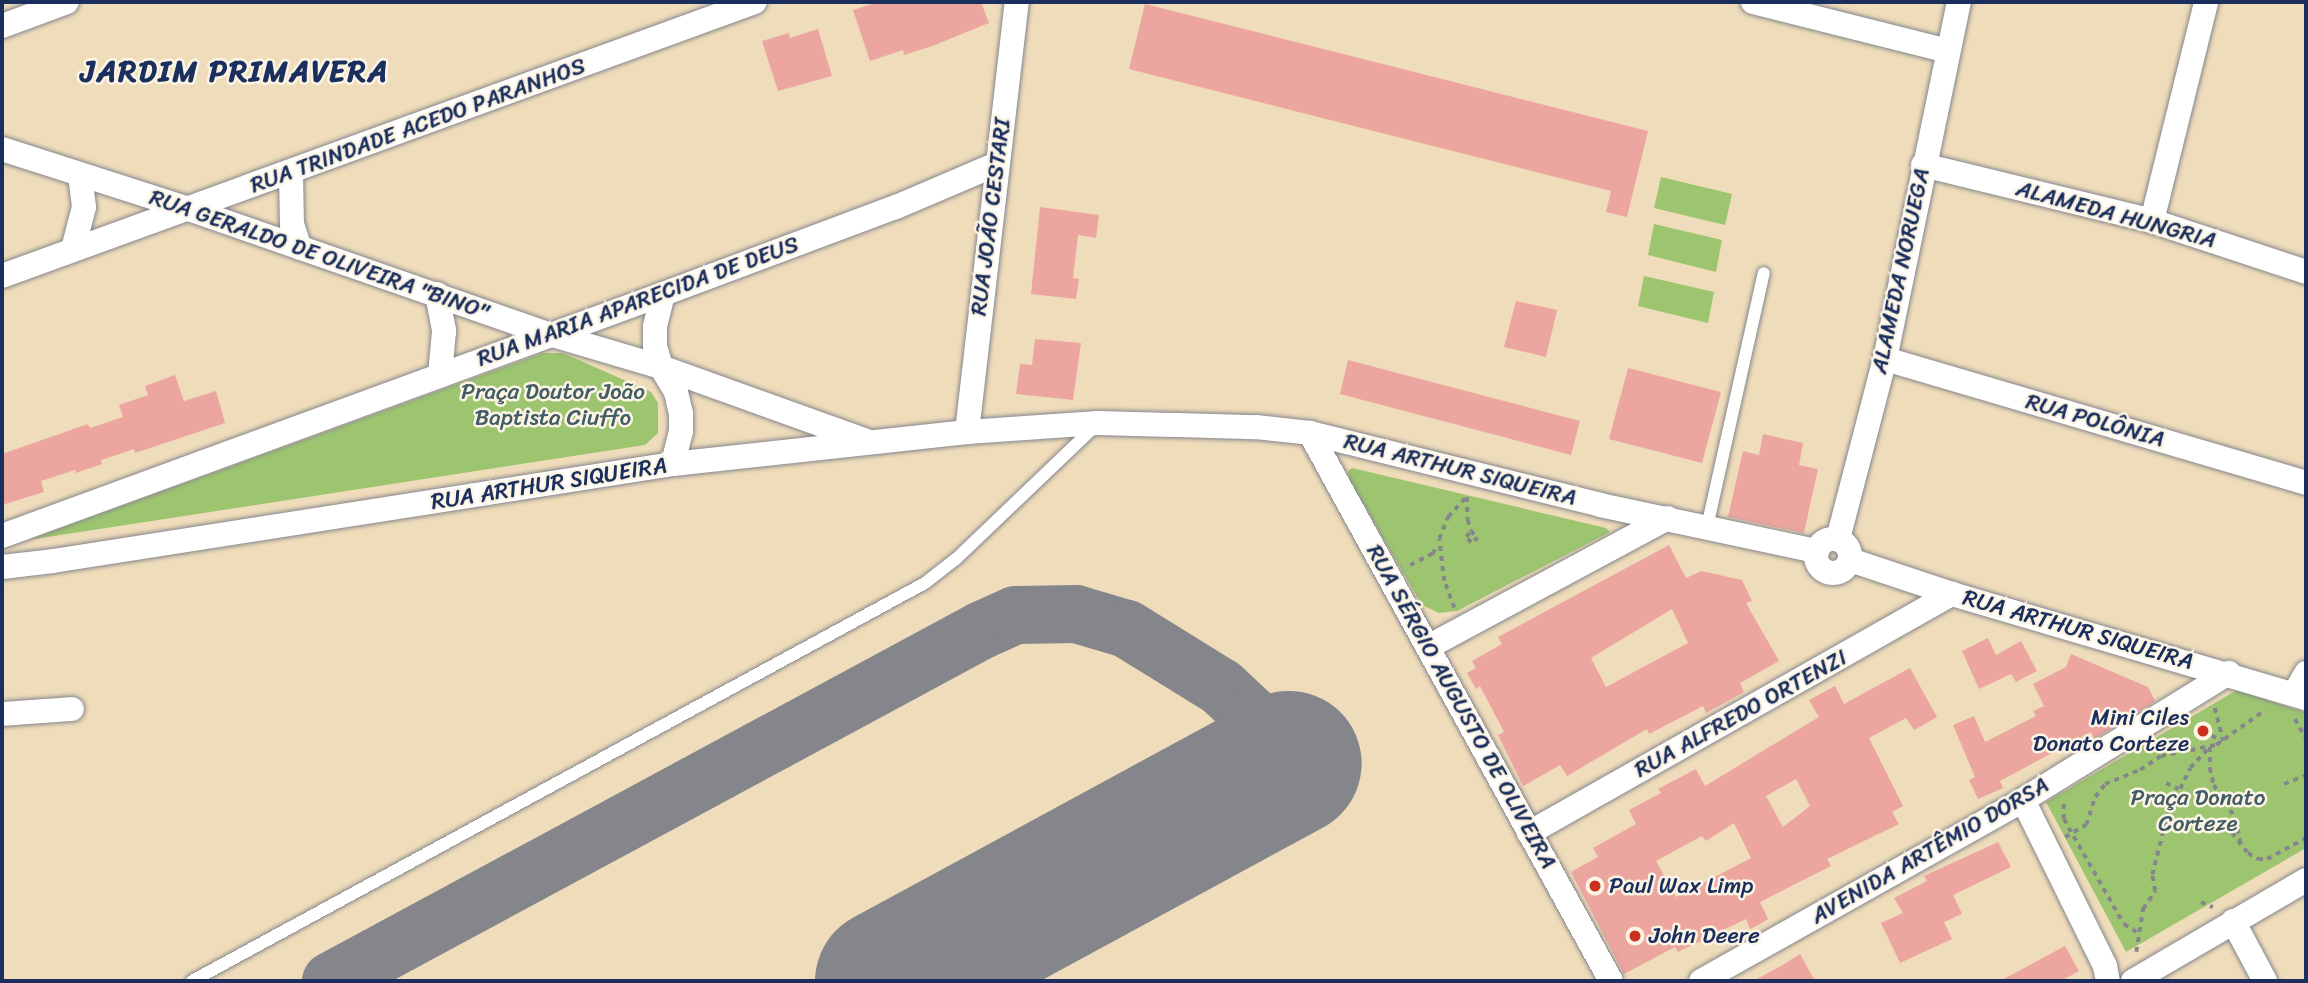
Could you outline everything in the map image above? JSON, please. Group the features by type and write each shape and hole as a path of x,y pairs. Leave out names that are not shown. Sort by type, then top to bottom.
{"street":[{"path":"2,26 66,2"},
{"name":"RUA TRINDADE ACEDO PARANHOS","path":"2,276 192,210 755,2"},
{"name":"RUA JOÃO CESTARI","path":"967,432 1017,2"},
{"path":"1753,2 1948,51"},
{"name":"ALAMEDA NORUEGA","path":"1835,550 1885,359 1923,165 1959,2"},
{"path":"2152,221 2206,2"},
{"name":"RUA GERALDO DE OLIVEIRA \"BINO\"","path":"2,149 192,210 549,334 661,367 874,444"},
{"name":"RUA MARIA APARECIDA DE DEUS","path":"2,536 896,207 997,164"},
{"name":"ALAMEDA HUNGRIA","path":"1923,165 2152,221 2306,272"},
{"path":"291,173 292,224 300,248"},
{"path":"74,250 84,207 80,175"},
{"path":"437,294 444,331 440,375"},
{"path":"663,294 655,327 661,367 676,392 681,413 681,431 674,464"},
{"name":"RUA POLÔNIA","path":"1885,359 2306,483"},
{"name":"RUA ARTHUR SIQUEIRA","path":"2,566 53,561 674,464 967,432 1098,423 1256,427 1310,433 1600,505 1835,550 1952,594 2230,673 2295,702"},
{"name":"RUA SÉRGIO AUGUSTO DE OLIVEIRA","path":"1310,433 1611,981"},
{"path":"1428,647 1668,518"},
{"name":"RUA ALFREDO ORTENZI","path":"1530,833 1952,594"},
{"name":"AVENIDA ARTÊMIO DORSA","path":"1701,981 2023,800 2230,673"},
{"path":"2295,702 2306,673"},
{"path":"2,714 72,709"},
{"path":"2023,800 2105,966 2108,981"},
{"path":"2133,981 2223,914 2306,880"},
{"path":"2223,914 2265,981"}],"lane":[{"path":"1707,527 1764,273"},
{"path":"192,981 925,583 956,559 1098,423"}],"path":[{"path":"1402,570 1432,554 1448,517 1468,496 1471,531"},
{"path":"1439,540 1444,581 1457,611"},
{"path":"2211,700 2219,714 2223,741"},
{"path":"2295,702 2297,721 2306,738"},
{"path":"2136,953 2137,932 2143,909 2155,891 2152,876 2157,854 2179,789 2190,768 2209,748 2223,741 2262,710 2273,709"},
{"path":"2203,731 2223,741"},
{"path":"2061,839 2085,825 2095,797 2105,784 2140,770 2161,756 2177,750 2209,748"},
{"path":"2209,748 2214,785 2236,819 2241,845"},
{"path":"2284,784 2306,775"},
{"path":"2166,783 2179,789"},
{"path":"2067,799 2062,810 2072,834 2124,924 2137,932"},
{"path":"2226,825 2241,845 2258,859 2267,859 2306,838"},
{"path":"2201,902 2223,914"}],"green space":[{"path":"1661,177 1732,194 1725,225 1654,208"},
{"path":"1654,224 1722,240 1716,272 1648,255"},
{"path":"1644,276 1714,292 1708,323 1638,306"},
{"name":"Praça Doutor João Baptista Ciuffo","path":"543,353 563,353 651,392 658,403 658,433 645,445 28,540"},
{"path":"1352,468 1606,528 1610,532 1457,611 1439,613 1422,605 1349,479 1348,471"},
{"name":"Praça Donato Corteze","path":"2237,690 2306,713 2306,848 2126,952 2046,802"}],"building":[{"path":"878,2 981,2 989,23 904,55 903,50 870,61 853,10"},
{"path":"1145,4 1648,131 1627,217 1606,212 1611,191 1129,69"},
{"path":"818,29 832,76 778,91 762,41 789,33 790,38"},
{"path":"1040,207 1099,215 1096,238 1078,235 1073,278 1079,279 1076,299 1031,294"},
{"path":"1516,301 1557,310 1546,357 1504,347"},
{"path":"1035,339 1081,343 1073,400 1016,394 1020,364 1032,365"},
{"path":"1348,360 1580,421 1571,455 1340,394"},
{"path":"1628,368 1721,392 1702,463 1609,439"},
{"path":"175,375 184,401 216,391 225,423 135,453 134,449 101,460 102,464 76,473 75,470 41,481 44,492 2,505 2,454 88,424 90,428 123,417 119,405 148,395 145,386"},
{"path":"1763,434 1803,443 1799,465 1818,469 1804,533 1728,517 1743,451 1759,455"},
{"path":"1669,545 1686,578 1701,571 1742,580 1752,601 1746,603 1779,661 1740,683 1744,692 1706,713 1703,706 1649,734 1647,729 1567,776 1560,765 1523,786 1498,735 1504,732 1480,686 1476,689 1467,673 1476,668 1472,661 1502,644 1498,637","holes":["1672,609 1688,643 1606,687 1591,658"]},
{"path":"1988,638 1996,655 2021,641 2037,671 2016,682 2011,674 1979,689 1962,651"},
{"path":"2071,654 2148,687 2155,701 2094,739 2091,732 2000,781 2003,788 1978,799 1969,780 1975,777 1953,725 1974,716 1985,742 2036,716 2033,711 2044,706 2033,684 2066,667"},
{"path":"1910,668 1937,717 1914,730 1906,718 1869,738 1903,806 1892,812 1899,824 1827,859 1831,866 1760,902 1768,919 1760,924 1750,929 1746,919 1678,952 1675,947 1624,974 1571,872 1598,857 1593,848 1636,824 1629,810 1661,793 1658,789 1696,769 1705,786 1819,717 1809,700 1835,686 1844,704","holes":["1796,779 1810,806 1783,827 1766,796","1734,823 1751,858 1676,897 1656,861 1702,836 1706,841"]},
{"path":"1998,842 2011,867 1953,895 1962,914 1944,922 1952,939 1900,963 1881,923 1903,913 1894,898 1927,881 1924,876"},
{"path":"2065,946 2079,971 2061,981 2000,981"},
{"path":"1800,954 1815,981 1753,981 1781,966"}],"taxiway":[{"path":"331,981 982,630 1015,615 1076,614 1127,629 1221,687 1251,715 1289,763"}],"runway":[{"path":"887,981 1289,763"}],"place":[{"name":"Mini Ciles Donato Corteze","path":"2203,731"},
{"name":"Paul Wax Limp","path":"1595,886"},
{"name":"John Deere","path":"1635,936"}],"district":[{"name":"JARDIM PRIMAVERA","path":"235,71"}]}
